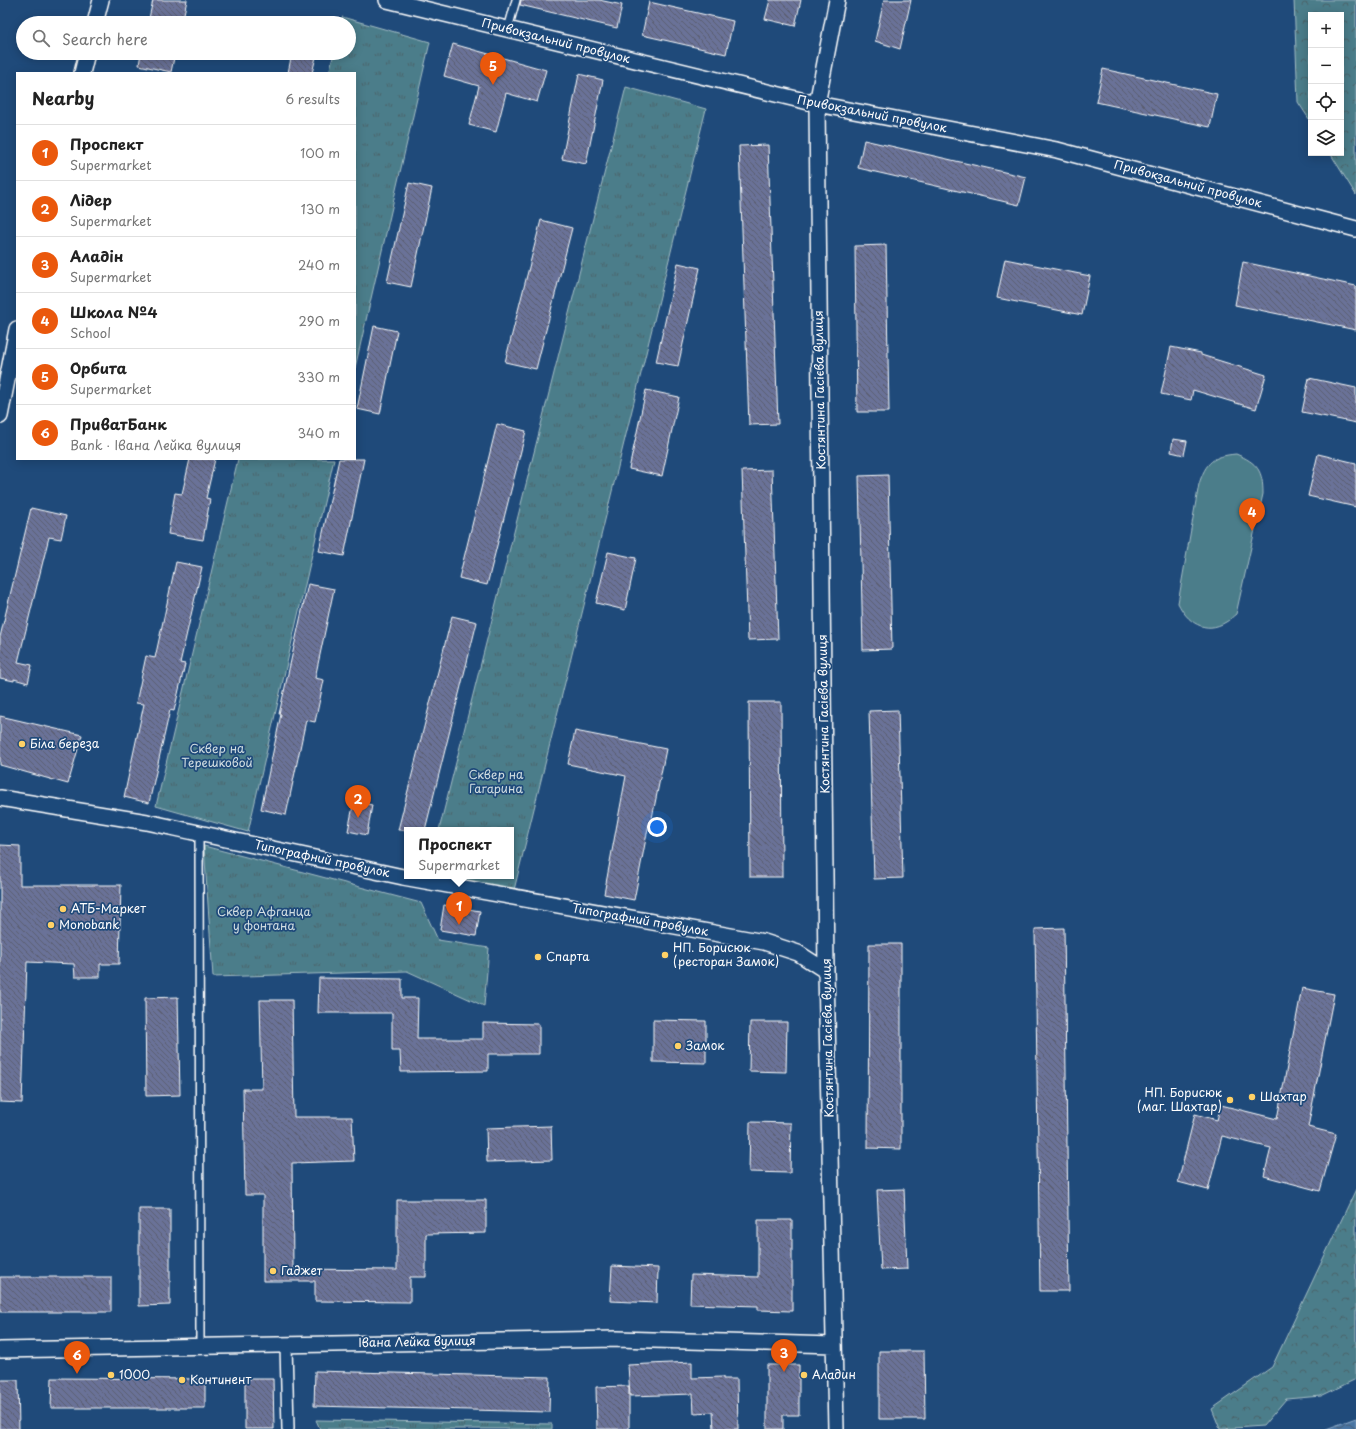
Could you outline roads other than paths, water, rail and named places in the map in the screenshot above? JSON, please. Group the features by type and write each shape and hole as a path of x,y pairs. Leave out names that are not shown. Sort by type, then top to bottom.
{"street":[{"path":"97,16 101,0"},
{"name":"Привокзальний провулок","path":"387,0 817,104 1057,150 1356,229"},
{"name":"Костянтина Гасієва вулиця","path":"836,1429 826,971 817,104 837,0"},
{"path":"82,72 85,60"},
{"path":"0,416 16,334"},
{"name":"Типографний провулок","path":"0,798 147,822 404,877"},
{"name":"Типографний провулок","path":"414,879 764,942 798,953 826,971"},
{"name":"Івана Лейка вулиця","path":"0,1350 617,1339 834,1345"},
{"path":"286,1345 288,1429"}],"lane":[{"path":"508,29 516,0"},
{"path":"199,833 200,1346"}],"water":[{"path":"1356,1418 1356,1429 1326,1429"}],"place":[{"name":"Орбита","path":"493,85"},
{"name":"Школа №4","path":"1252,531"},
{"name":"Біла береза","path":"22,744"},
{"name":"Лідер","path":"358,818"},
{"name":"АТБ-Маркет","path":"63,909"},
{"name":"Monobank","path":"51,925"},
{"name":"Проспект","path":"459,925"},
{"name":"НП. Борисюк (ресторан Замок)","path":"665,955"},
{"name":"Спарта","path":"538,957"},
{"name":"Замок","path":"678,1046"},
{"name":"Шахтар","path":"1252,1097"},
{"name":"НП. Борисюк (маг. Шахтар)","path":"1230,1100"},
{"name":"Гаджет","path":"273,1271"},
{"name":"Аладін","path":"784,1372"},
{"name":"ПриватБанк","path":"77,1374"},
{"name":"1000","path":"111,1375"},
{"name":"Аладин","path":"804,1375"},
{"name":"Континент","path":"182,1380"}],"park label":[{"name":"Сквер на Терешковой","path":"217,756"},
{"name":"Сквер на Гагарина","path":"496,782"},
{"name":"Сквер Афганца у фонтана","path":"264,919"}]}
